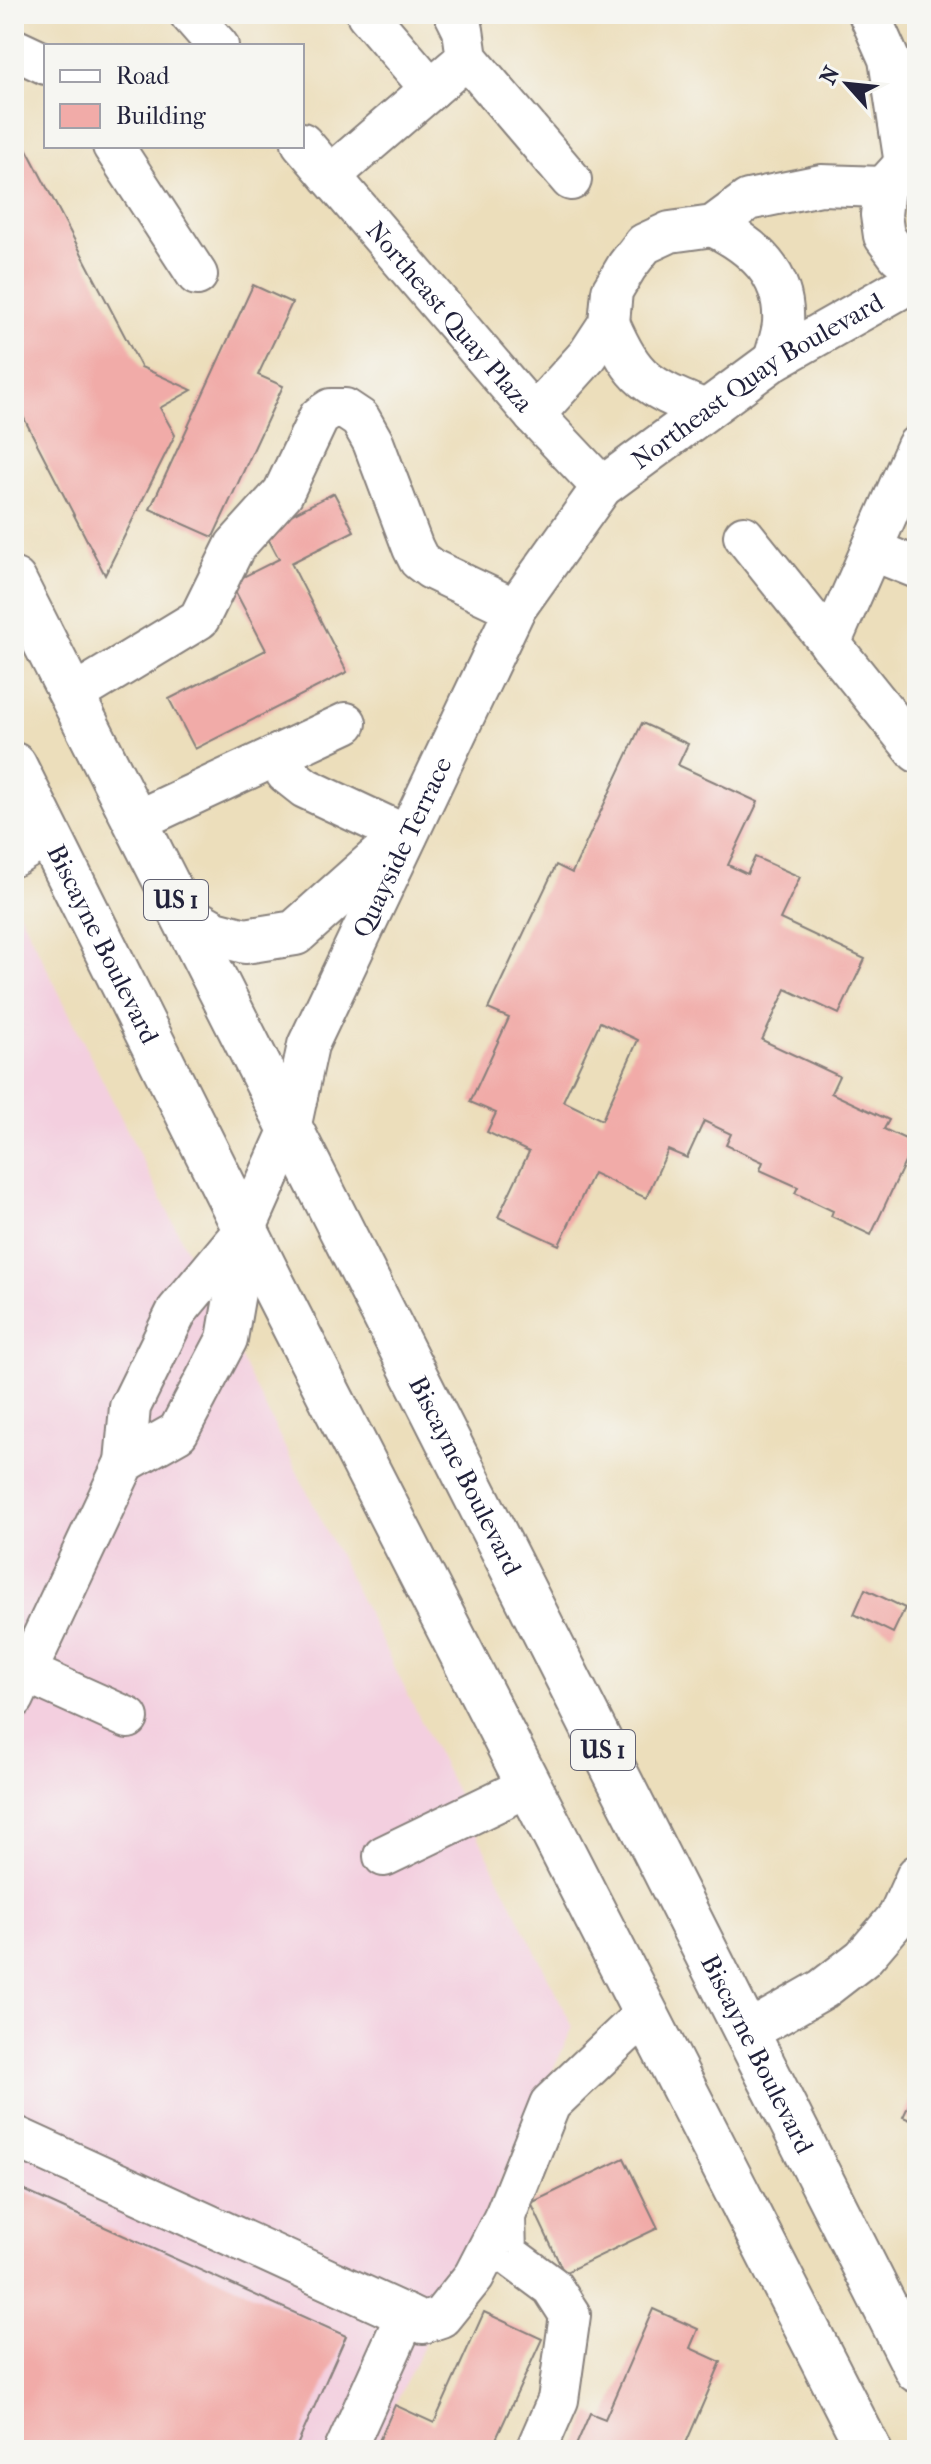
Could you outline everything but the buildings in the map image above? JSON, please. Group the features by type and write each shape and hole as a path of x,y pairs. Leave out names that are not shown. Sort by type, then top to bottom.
{"main road":[{"name":"Biscayne Boulevard","path":"14,581 917,2370"},
{"name":"Biscayne Boulevard","path":"14,765 32,846 246,1228 869,2450"},
{"path":"184,915 215,933 245,941 295,933 405,835"}],"street":[{"path":"190,14 216,44"},
{"path":"367,14 431,89"},
{"path":"455,14 463,30 467,58 571,180"},
{"path":"869,14 889,59 902,171 881,215 884,236 898,255 917,267"},
{"path":"14,49 44,63"},
{"path":"330,176 467,58"},
{"name":"Northeast Quay Plaza","path":"304,145 534,415 602,487"},
{"path":"114,148 197,275"},
{"path":"534,415 588,355 609,323 612,291 644,244 670,232 713,226 748,200 902,171"},
{"path":"713,226 740,240 762,259 779,290 783,323 774,360"},
{"name":"Northeast Quay Boulevard","path":"602,487 774,360 917,279"},
{"path":"609,323 624,357 640,376 658,391 705,410"},
{"path":"72,696 199,619 235,546 283,493 319,417 331,409 345,409 360,419 373,442 419,560 431,569 515,609"},
{"path":"830,644 915,457"},
{"name":"Quayside Terrace","path":"246,1228 290,1129 308,1045 405,835 515,609 602,487"},
{"path":"744,536 917,752"},
{"path":"872,550 917,568"},
{"path":"136,821 346,723"},
{"path":"280,754 286,773 305,788 405,835"},
{"path":"128,1718 20,1685 125,1462 130,1407 177,1311 246,1228"},
{"path":"125,1462 178,1432 227,1339 246,1228"},
{"path":"384,1856 529,1786"},
{"path":"746,2033 823,1989 863,1958 898,1917 917,1875"},
{"path":"14,2136 423,2323 441,2317 474,2276 505,2216 550,2104 646,2013"},
{"path":"505,2216 506,2253 552,2287 570,2315 558,2400 536,2450"},
{"path":"345,2450 406,2315"}],"shaded area":[{"path":"14,902 573,2027 374,2450 14,2450"}]}
